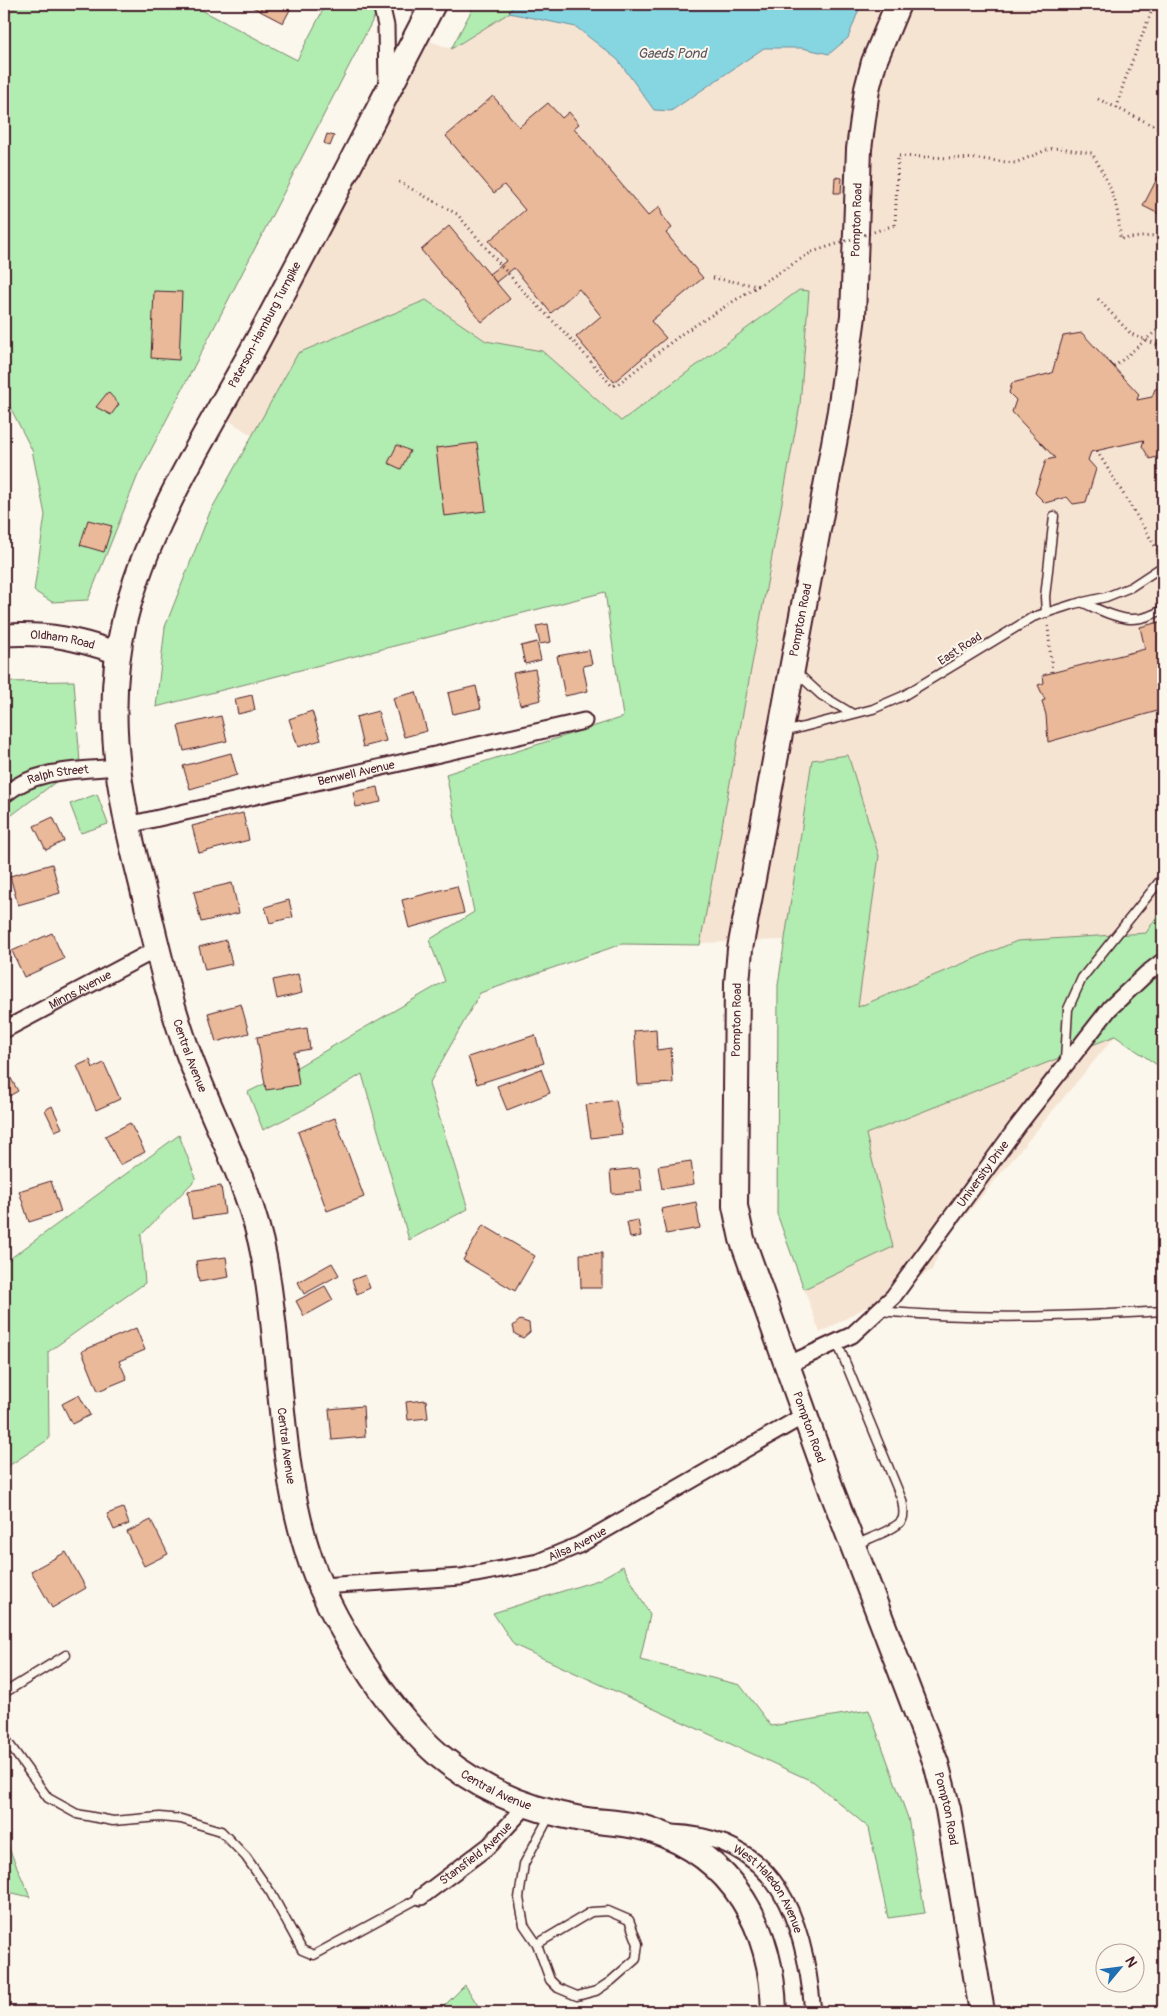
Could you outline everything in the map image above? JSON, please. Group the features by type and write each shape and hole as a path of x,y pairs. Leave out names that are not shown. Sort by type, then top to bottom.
{"main road":[{"name":"Paterson-Hamburg Turnpike","path":"118,653 125,618 136,582 160,525 433,4"},
{"name":"Pompton Road","path":"898,4 874,62 867,89 859,148 852,326 840,411 740,949 737,983 734,1173 737,1222 805,1416 936,1763 948,1809 982,2012"},
{"name":"Central Avenue","path":"118,653 114,728 117,767 128,826 157,948 188,1054 250,1199 257,1223 269,1290 294,1499 308,1553 350,1646 381,1690 420,1738 440,1757 488,1788 526,1806 580,1819 615,1822 657,1832 697,1850 735,1888 752,1914 763,1937 770,1962 774,2012"}],"street":[{"path":"381,4 386,26 387,92"},
{"name":"Oldham Road","path":"4,636 74,638 118,653"},
{"name":"Benwell Avenue","path":"128,826 584,721"},
{"name":"Ralph Street","path":"4,795 18,783 42,774 117,767"},
{"name":"Minns Avenue","path":"4,1030 157,948"},
{"name":"University Drive","path":"787,1365 852,1335 893,1297 939,1232 1110,1008 1146,974 1163,961"},
{"name":"Ailsa Avenue","path":"322,1586 461,1577 538,1562 579,1545 805,1416"},
{"name":"Stansfield Avenue","path":"421,1897 490,1845 526,1806"},
{"name":"West Haledon Avenue","path":"657,1832 703,1836 725,1842 756,1861 771,1878 784,1896 800,1935 813,2012"}],"lane":[{"path":"1046,612 1045,598 1054,516"},
{"name":"East Road","path":"780,733 873,709 903,696 936,678 1018,626 1046,612 1106,597 1131,587 1163,566"},
{"path":"1082,602 1122,620 1151,617 1163,609"},
{"path":"792,668 821,695 851,714"},
{"path":"1065,1065 1068,1009 1082,978 1163,877"},
{"path":"877,1311 917,1315 1066,1317 1163,1311"},
{"path":"837,1342 902,1500 904,1512 902,1521 895,1526 853,1546"},
{"path":"4,1693 66,1655"},
{"path":"4,1738 48,1798 77,1814 113,1821 160,1817 181,1819 221,1831 246,1857 271,1893 302,1950 308,1954 314,1955 421,1897"},
{"path":"537,1944 591,1912 608,1911 629,1920 638,1944 636,1959 611,1981 596,1991 577,1996 558,1988 550,1980 537,1944 524,1925 519,1898 524,1864 552,1811"}],"path":[{"path":"1117,108 1152,10 1158,4"},
{"path":"1098,99 1163,130"},
{"path":"398,182 457,214 523,291 573,341 612,386 618,384 683,333 812,252 894,225 898,156 981,159 1015,163 1034,153 1060,148 1092,153 1113,190 1117,206 1120,238 1152,236 1163,239"},
{"path":"713,278 760,286"},
{"path":"1098,299 1131,334 1163,347"},
{"path":"1114,367 1148,340 1163,325"},
{"path":"1097,451 1163,559"},
{"path":"1046,612 1052,673"}],"shaded area":[{"path":"514,4 1163,4 1163,990 1115,1036 943,1243 932,1270 820,1333 777,1214 778,985 785,940 700,943 800,405 809,291 799,290 621,421 542,351 486,341 426,300 298,353 253,436 228,420 430,41 452,49 509,13"}],"green space":[{"path":"17,4 190,4 297,60 326,4 381,4 138,475 88,600 52,602 34,591 45,515 32,450 10,407 4,371 4,20"},
{"path":"475,4 514,4 509,13 451,49"},
{"path":"799,290 809,291 800,405 700,945 622,944 480,993 429,1084 468,1209 409,1240 362,1074 307,1108 263,1130 248,1092 292,1070 445,981 429,940 474,912 446,774 623,717 605,592 156,707 165,627 210,512 298,353 426,300 486,341 542,351 621,421"},
{"path":"74,681 81,776 61,778 4,821 4,682"},
{"path":"848,755 879,856 858,1007 1017,941 1146,933 1163,907 1163,1069 1115,1036 866,1134 893,1247 804,1289 777,1214 778,985 812,760"},
{"path":"97,794 108,824 81,833 70,804"},
{"path":"179,1135 196,1179 141,1235 145,1283 48,1352 49,1439 4,1469 4,1263"},
{"path":"623,1566 650,1615 640,1660 740,1685 771,1726 869,1710 908,1818 925,1913 888,1918 869,1828 814,1782 514,1645 493,1613 598,1580"},
{"path":"4,1837 30,1897 4,1891"},
{"path":"465,1985 482,2012 438,2012"}],"water":[{"name":"Gaeds Pond","path":"514,4 861,4 848,38 829,54 802,48 764,48 671,111 654,110 618,60 576,27 509,13"}],"building":[{"path":"247,4 264,4 260,11"},
{"path":"264,4 293,4 283,23 260,11"},
{"path":"493,96 519,127 548,103 562,118 569,112 579,124 574,128 648,216 660,206 662,215 672,228 666,233 703,278 651,321 666,338 614,382 576,337 601,316 579,289 551,313 514,268 496,282 489,274 506,261 489,241 525,210 504,185 494,193 446,136"},
{"path":"327,134 334,136 330,146 324,143"},
{"path":"1163,167 1163,206 1159,214 1143,206"},
{"path":"835,177 842,178 841,193 834,193"},
{"path":"449,226 510,299 482,322 421,250"},
{"path":"154,291 182,292 179,360 151,358"},
{"path":"1082,333 1139,394 1137,400 1152,397 1155,389 1163,387 1163,455 1150,459 1142,446 1144,440 1091,452 1088,460 1096,469 1086,502 1073,504 1067,497 1045,503 1035,493 1046,460 1055,458 1012,412 1016,400 1009,393 1012,383 1052,373 1063,336"},
{"path":"108,392 119,404 111,415 96,407"},
{"path":"477,443 486,511 444,516 436,448"},
{"path":"397,445 410,451 401,469 388,463"},
{"path":"88,520 112,526 104,552 80,545"},
{"path":"1163,621 1163,719 1161,710 1048,742 1046,715 1042,701 1045,700 1038,685 1044,683 1043,675 1145,649 1140,627"},
{"path":"548,624 551,642 540,644 536,626"},
{"path":"537,642 541,660 525,664 521,646"},
{"path":"589,650 592,664 583,666 588,691 565,696 557,656"},
{"path":"535,669 541,700 520,705 513,673"},
{"path":"476,686 481,708 453,714 448,693"},
{"path":"416,692 427,731 404,737 393,698"},
{"path":"252,695 255,710 238,714 235,699"},
{"path":"312,711 321,740 298,747 289,719"},
{"path":"378,711 386,741 363,747 356,717"},
{"path":"221,716 227,741 184,751 178,726"},
{"path":"231,753 237,775 190,789 183,766"},
{"path":"378,787 381,802 356,807 353,792"},
{"path":"243,813 249,840 199,853 192,826"},
{"path":"53,817 64,841 46,850 34,826"},
{"path":"52,864 60,893 18,905 10,876"},
{"path":"232,883 239,913 201,922 194,892"},
{"path":"457,886 464,913 409,928 402,900"},
{"path":"289,900 293,917 270,923 265,907"},
{"path":"52,933 64,959 24,977 12,951"},
{"path":"226,940 232,964 205,970 199,947"},
{"path":"298,974 302,993 277,999 273,980"},
{"path":"241,1004 249,1033 216,1042 208,1013"},
{"path":"307,1028 310,1049 294,1052 299,1085 266,1090 257,1037"},
{"path":"656,1029 657,1050 671,1048 673,1083 638,1085 634,1031"},
{"path":"535,1035 544,1063 477,1084 468,1057"},
{"path":"90,1060 93,1068 104,1063 120,1099 96,1110 77,1066"},
{"path":"4,1066 18,1091 4,1099"},
{"path":"541,1069 550,1093 507,1110 497,1086"},
{"path":"616,1100 622,1134 591,1138 586,1105"},
{"path":"52,1106 62,1128 55,1131 45,1110"},
{"path":"335,1118 364,1197 327,1211 298,1132"},
{"path":"130,1123 145,1152 120,1165 105,1136"},
{"path":"691,1161 694,1184 662,1189 658,1166"},
{"path":"639,1168 642,1191 612,1194 610,1171"},
{"path":"51,1181 61,1212 29,1222 19,1191"},
{"path":"221,1186 225,1214 192,1219 188,1191"},
{"path":"696,1202 700,1228 666,1234 661,1209"},
{"path":"638,1220 641,1236 630,1238 627,1222"},
{"path":"483,1225 535,1256 515,1291 463,1260"},
{"path":"602,1253 602,1288 581,1288 580,1254"},
{"path":"226,1257 229,1277 199,1282 196,1261"},
{"path":"332,1263 339,1275 304,1294 298,1282"},
{"path":"365,1275 370,1288 357,1294 352,1280"},
{"path":"325,1286 333,1300 304,1316 296,1301"},
{"path":"520,1320 529,1323 530,1332 523,1338 515,1334 513,1326"},
{"path":"136,1328 145,1350 119,1361 127,1379 98,1391 82,1351"},
{"path":"79,1395 90,1415 72,1424 62,1404"},
{"path":"426,1400 428,1418 408,1420 406,1402"},
{"path":"363,1406 365,1437 332,1440 329,1409"},
{"path":"123,1508 129,1524 114,1530 107,1514"},
{"path":"151,1520 168,1554 144,1566 127,1532"},
{"path":"66,1552 86,1588 52,1608 31,1571"}]}
